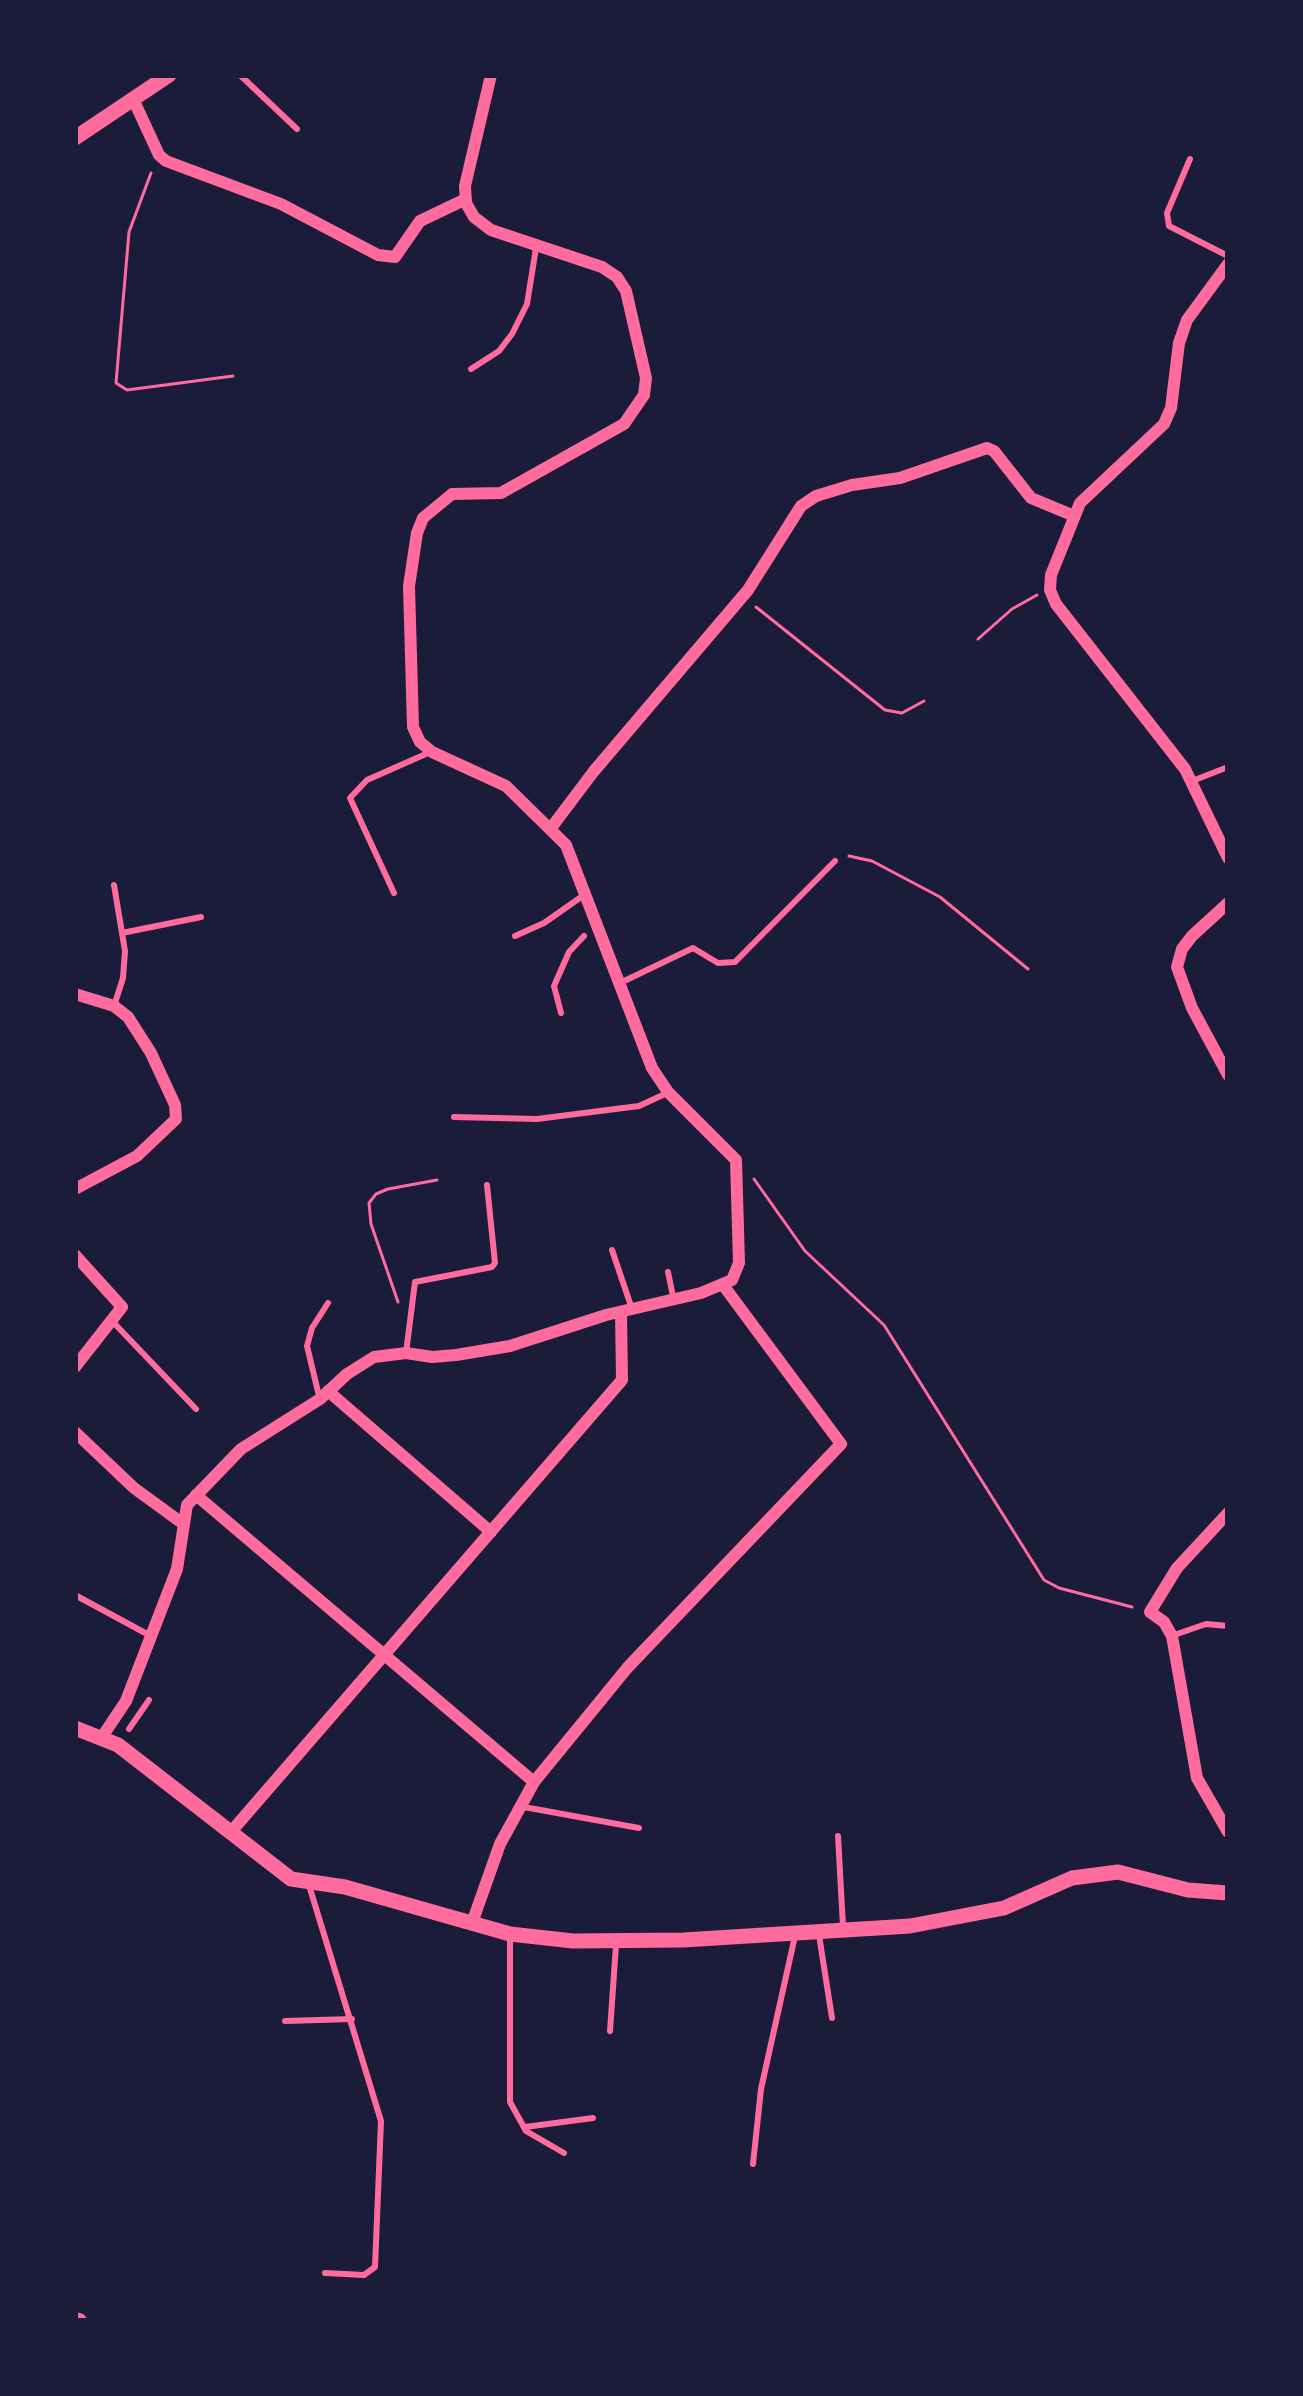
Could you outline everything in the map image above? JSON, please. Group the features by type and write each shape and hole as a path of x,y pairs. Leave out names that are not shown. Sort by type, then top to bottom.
{"street":[{"path":"75,138 169,75"},
{"path":"102,1737 126,1701 177,1569 187,1505 241,1449 374,1357 406,1353 432,1357 510,1346 723,1285 732,1280 740,1264 736,1160 668,1092 652,1068 566,845 490,776 432,752 413,727 409,586 423,518 452,494 501,493 624,424 644,395 646,378 631,313 616,277 602,267 491,230 474,218 465,186 491,75"},
{"path":"134,101 159,155 280,204 390,259 401,251 420,221 466,199"},
{"path":"1228,260 1187,320 1164,424 1072,515 1050,590 1192,781 1228,858"},
{"path":"551,828 743,596 801,506 816,496 852,484 900,478 987,448 1030,498 1072,515"},
{"path":"1228,903 1192,935 1181,949 1177,967 1228,1075"},
{"path":"75,994 114,1006 128,1017 176,1106 176,1119 137,1156 75,1189"},
{"path":"75,1255 122,1306 75,1367"},
{"path":"472,1923 500,1844 534,1782 628,1667 841,1444 723,1285"},
{"path":"230,1833 622,1380 627,1311"},
{"path":"324,1395 491,1532"},
{"path":"75,1432 134,1488 182,1523"},
{"path":"196,1495 534,1782"},
{"path":"1228,1514 1177,1568 1150,1612 1172,1636 1197,1778 1228,1832"},
{"path":"75,1728 120,1743 291,1879 307,1879 510,1934 616,1941 910,1926 1004,1907 1072,1878 1118,1872 1187,1890 1228,1893"}],"lane":[{"path":"240,75 297,129"},
{"path":"1190,159 1166,219 1184,236 1228,260"},
{"path":"471,369 499,351 512,334 527,304 536,245"},
{"path":"394,893 350,798 367,781 432,752"},
{"path":"1192,781 1228,767"},
{"path":"620,983 693,948 718,963 735,962 835,861"},
{"path":"114,885 123,978 114,1006"},
{"path":"515,937 586,893"},
{"path":"122,933 201,917"},
{"path":"561,1013 554,986 569,952 584,936"},
{"path":"454,1117 537,1119 639,1106 668,1092"},
{"path":"406,1353 415,1282 495,1263 487,1185"},
{"path":"612,1250 627,1311"},
{"path":"668,1272 674,1299"},
{"path":"324,1395 308,1346 312,1328 328,1303"},
{"path":"113,1322 196,1409"},
{"path":"75,1595 152,1637"},
{"path":"1172,1636 1206,1624 1228,1626"},
{"path":"129,1729 149,1700"},
{"path":"520,1806 639,1828"},
{"path":"838,1836 843,1930"},
{"path":"307,1879 381,2121 375,2267 364,2275 325,2273"},
{"path":"819,1931 832,2018"},
{"path":"753,2164 761,2089 796,1933"},
{"path":"510,1934 510,2102 523,2127 564,2153"},
{"path":"610,2031 616,1941"},
{"path":"285,2021 352,2019"},
{"path":"523,2127 593,2118"}],"path":[{"path":"159,155 129,232 116,383 127,390 233,376"},
{"path":"978,639 1031,597 1050,590"},
{"path":"743,596 885,710 902,713 924,700"},
{"path":"835,861 857,856 907,878 974,922 1028,969"},
{"path":"736,1160 805,1251 884,1325 1044,1580 1150,1612"},
{"path":"408,1328 371,1224 369,1203 376,1193 437,1180"}]}
